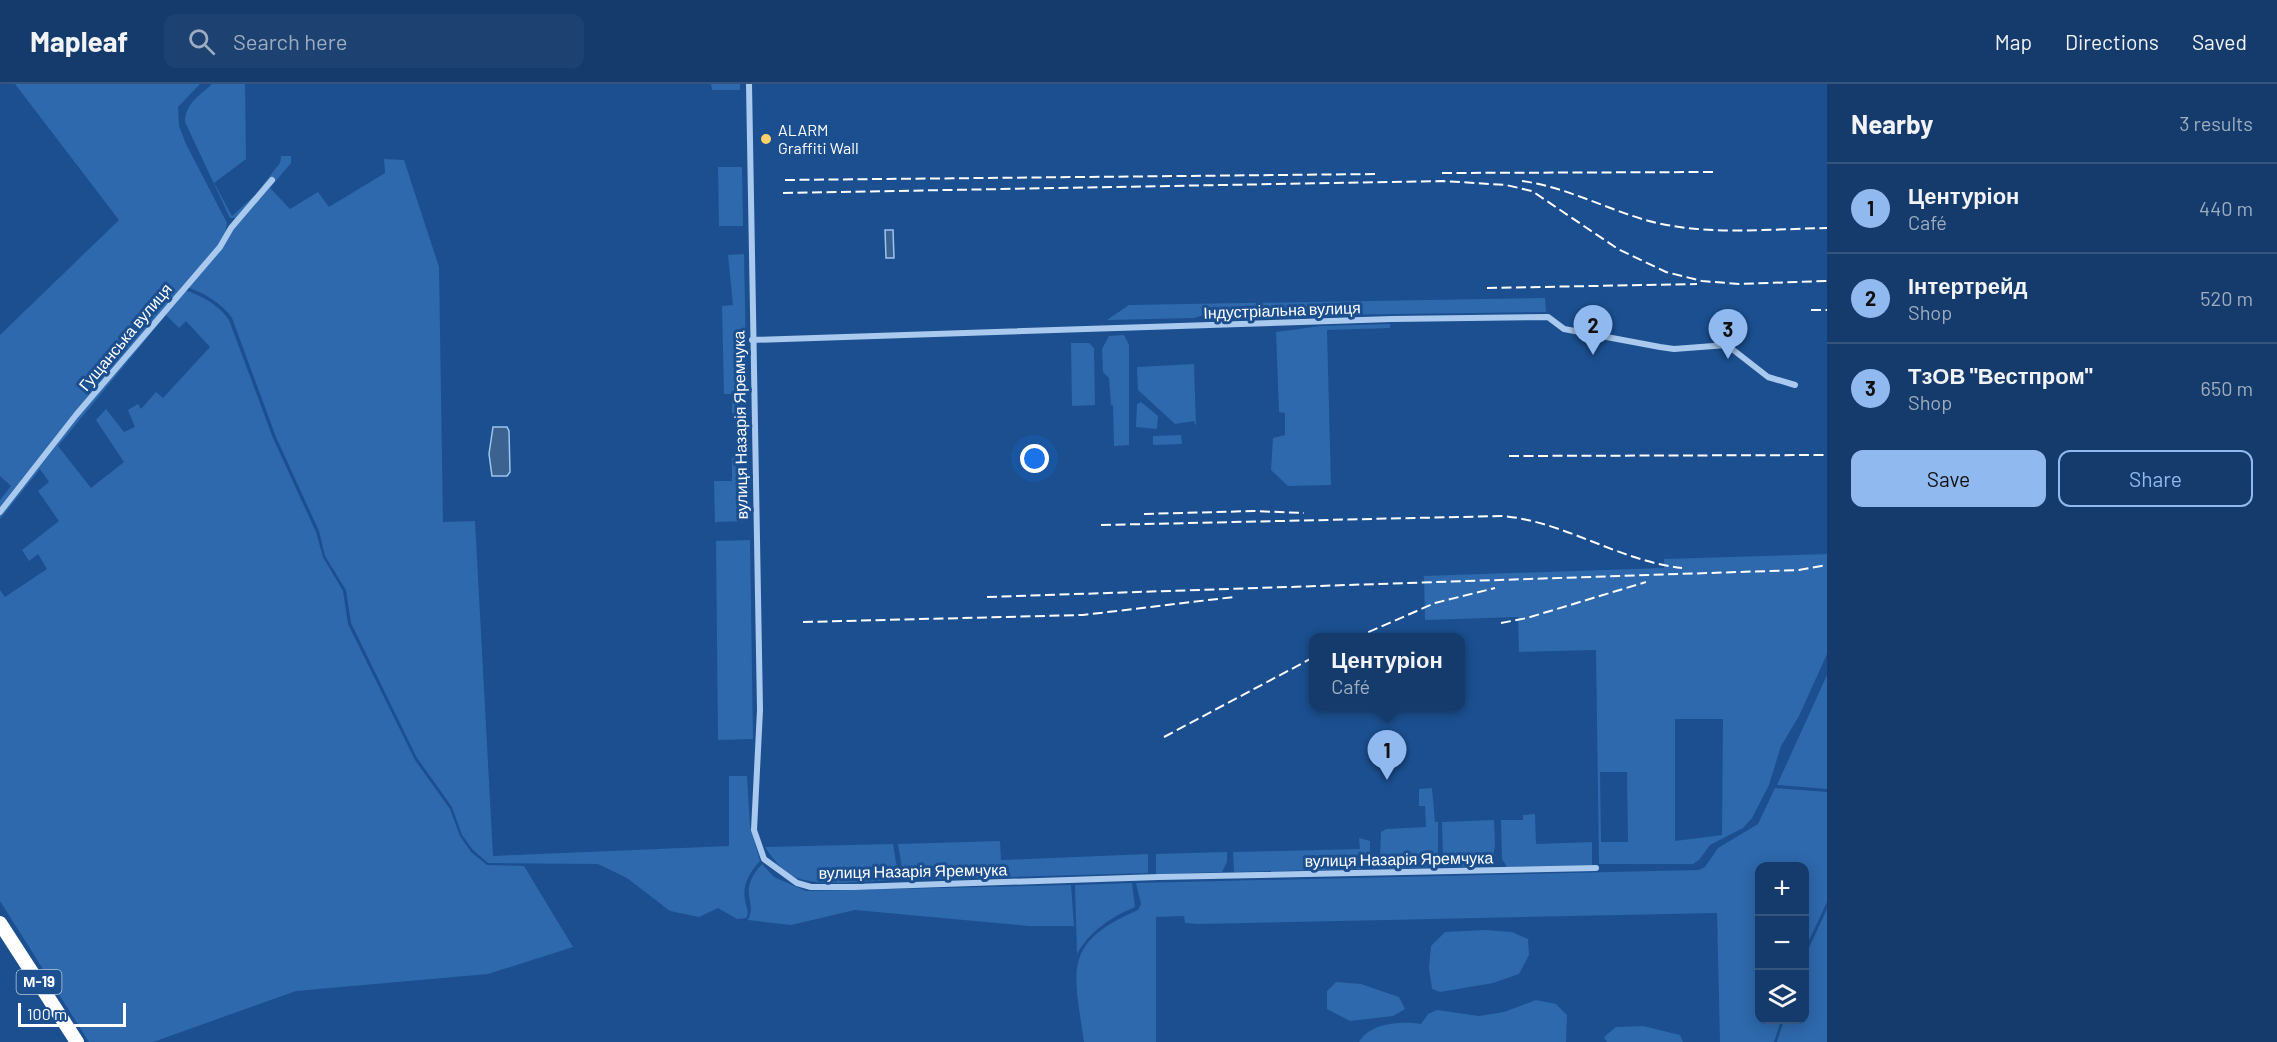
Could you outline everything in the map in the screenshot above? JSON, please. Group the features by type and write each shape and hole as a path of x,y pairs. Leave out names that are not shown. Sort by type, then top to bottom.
{"highway":[{"name":"М-19","path":"0,922 77,1042"}],"street":[{"name":"вулиця Назарія Яремчука","path":"749,84 760,710 754,830 764,859 797,883 811,886 854,887 1134,878 1596,868"},
{"name":"Гущанська вулиця","path":"0,512 76,415 220,247 231,228 272,180"},
{"name":"Індустріальна вулиця","path":"752,340 1392,319 1548,317 1564,329 1674,349 1727,345 1768,377 1795,385"}],"shaded area":[{"path":"15,84 200,84 178,107 179,126 227,223 218,246 0,509 0,500 11,486 0,476 0,335 119,220"},
{"path":"212,84 245,84 246,159 214,183 232,216 255,195 280,163 281,156 291,156 291,163 270,188 290,209 318,192 329,207 385,173 384,159 404,160 439,267 443,522 475,521 493,856 729,846 729,776 747,776 750,826 760,861 746,884 744,894 748,911 746,918 737,919 718,908 699,917 670,911 627,878 598,864 488,863 473,850 462,835 452,807 417,758 351,623 346,590 325,556 319,531 276,437 232,318 212,299 187,287 273,181 238,218 230,218 185,122 190,105"},
{"path":"711,84 740,84 740,90 712,90"},
{"path":"718,167 742,167 743,226 719,226"},
{"path":"885,230 893,230 894,258 886,258"},
{"path":"744,254 747,412 732,413 732,394 724,394 722,306 733,305 728,255"},
{"path":"184,290 209,301 225,315 229,320 273,438 316,532 323,557 343,591 348,624 415,760 450,809 460,836 471,852 487,865 524,866 573,947 488,974 296,991 153,1042 89,1042 0,901 0,590 5,597 47,569 38,554 29,561 22,550 59,521 38,491 49,482 40,469 0,519 0,515 78,416","holes":["166,315 179,328 186,321 210,347 163,398 156,392 141,409 138,404 128,410 135,427 124,432 106,409 96,420 124,462 91,488 58,446"]},
{"path":"1545,298 1546,312 1258,316 1257,310 1217,311 1194,318 1107,320 1129,305"},
{"path":"1390,324 1390,328 1327,330 1331,485 1288,486 1271,470 1273,438 1285,435 1285,413 1279,412 1276,332 1321,326"},
{"path":"1124,335 1129,345 1129,445 1114,446 1113,405 1111,405 1109,378 1103,372 1102,349 1109,336"},
{"path":"1071,343 1089,343 1094,348 1095,405 1072,406"},
{"path":"1194,364 1196,426 1194,421 1175,424 1138,390 1137,367"},
{"path":"1141,402 1158,416 1157,429 1136,427 1137,404"},
{"path":"493,427 507,427 509,431 510,472 507,476 492,476 489,454"},
{"path":"1181,435 1182,444 1153,445 1153,436"},
{"path":"739,446 748,446 749,521 715,522 714,481 732,481 732,459"},
{"path":"750,540 753,739 718,740 716,541"},
{"path":"1827,554 1827,654 1799,716 1781,746 1769,785 1752,818 1743,828 1710,845 1699,860 1693,864 1599,864 1596,650 1519,652 1518,617 1425,620 1424,576 1664,568 1664,559","holes":["1675,719 1723,719 1722,835 1675,841","1600,772 1627,772 1628,842 1601,842"]},
{"path":"1827,675 1827,789 1777,785"},
{"path":"1432,788 1435,822 1438,822 1438,857 1433,867 1390,869 1380,859 1381,832 1386,829 1426,827 1425,806 1419,806 1419,789"},
{"path":"1775,788 1827,792 1827,902 1809,940 1809,862 1755,862 1755,1024 1780,1024 1774,1042 1720,1042 1717,913 1197,924 1185,923 1184,916 1156,917 1156,1042 1084,1042 1077,996 1078,962 1084,948 1096,935 1113,922 1138,910 1141,904 1136,883 1699,870 1705,867 1718,848 1758,824"},
{"path":"1535,814 1536,844 1592,842 1592,865 1507,867 1502,859 1501,820 1523,820 1523,815"},
{"path":"1494,820 1495,845 1490,862 1486,866 1449,867 1443,857 1442,822"},
{"path":"1359,838 1370,841 1370,863 1362,869 1234,872 1233,852 1360,849"},
{"path":"1000,841 1001,860 1148,854 1148,873 904,880 898,844"},
{"path":"893,844 899,880 846,883 818,882 795,877 781,868 765,847"},
{"path":"1227,852 1227,862 1222,872 1156,874 1156,854"},
{"path":"762,864 774,877 806,891 1071,885 1074,926 1029,926 855,910 791,925 748,920 751,906 750,882"},
{"path":"1132,883 1135,907 1102,926 1088,938 1077,954 1075,885"},
{"path":"1827,909 1827,1042 1777,1042 1783,1024 1809,1024 1809,947"},
{"path":"1485,930 1512,932 1528,939 1529,955 1519,974 1493,983 1440,992 1432,989 1429,968 1431,946 1445,932"},
{"path":"1336,982 1361,984 1399,997 1405,1009 1393,1016 1350,1021 1327,1009 1327,991"},
{"path":"1536,1000 1556,1004 1567,1015 1566,1042 1359,1042 1378,1027 1395,1023 1421,1024 1428,1014 1437,1010 1479,1016 1504,1012"},
{"path":"1643,1026 1680,1035 1683,1042 1607,1042 1604,1037 1616,1027"}],"railway":[{"path":"1442,173 1714,172"},
{"path":"785,180 1378,174"},
{"path":"783,193 1443,181 1506,185 1532,191 1618,249 1666,272 1702,281 1739,284 1827,281"},
{"path":"1522,181 1554,188 1633,216 1671,226 1715,230 1827,228"},
{"path":"1487,288 1697,284"},
{"path":"1811,310 1827,310"},
{"path":"1509,456 1827,455"},
{"path":"1144,514 1254,511 1304,513"},
{"path":"1101,525 1503,516 1549,526 1636,558 1682,568"},
{"path":"987,597 1799,570 1827,565"},
{"path":"1501,623 1527,618 1646,582"},
{"path":"1366,633 1435,603 1495,588"},
{"path":"803,622 1083,615 1234,597"},
{"path":"1164,737 1309,660"}],"place":[{"name":"ALARM Graffiti Wall","path":"766,139"},
{"name":"Інтертрейд","path":"1593,355"},
{"name":"ТзОВ \"Вестпром\"","path":"1728,359"},
{"name":"Центуріон","path":"1387,780"}]}
